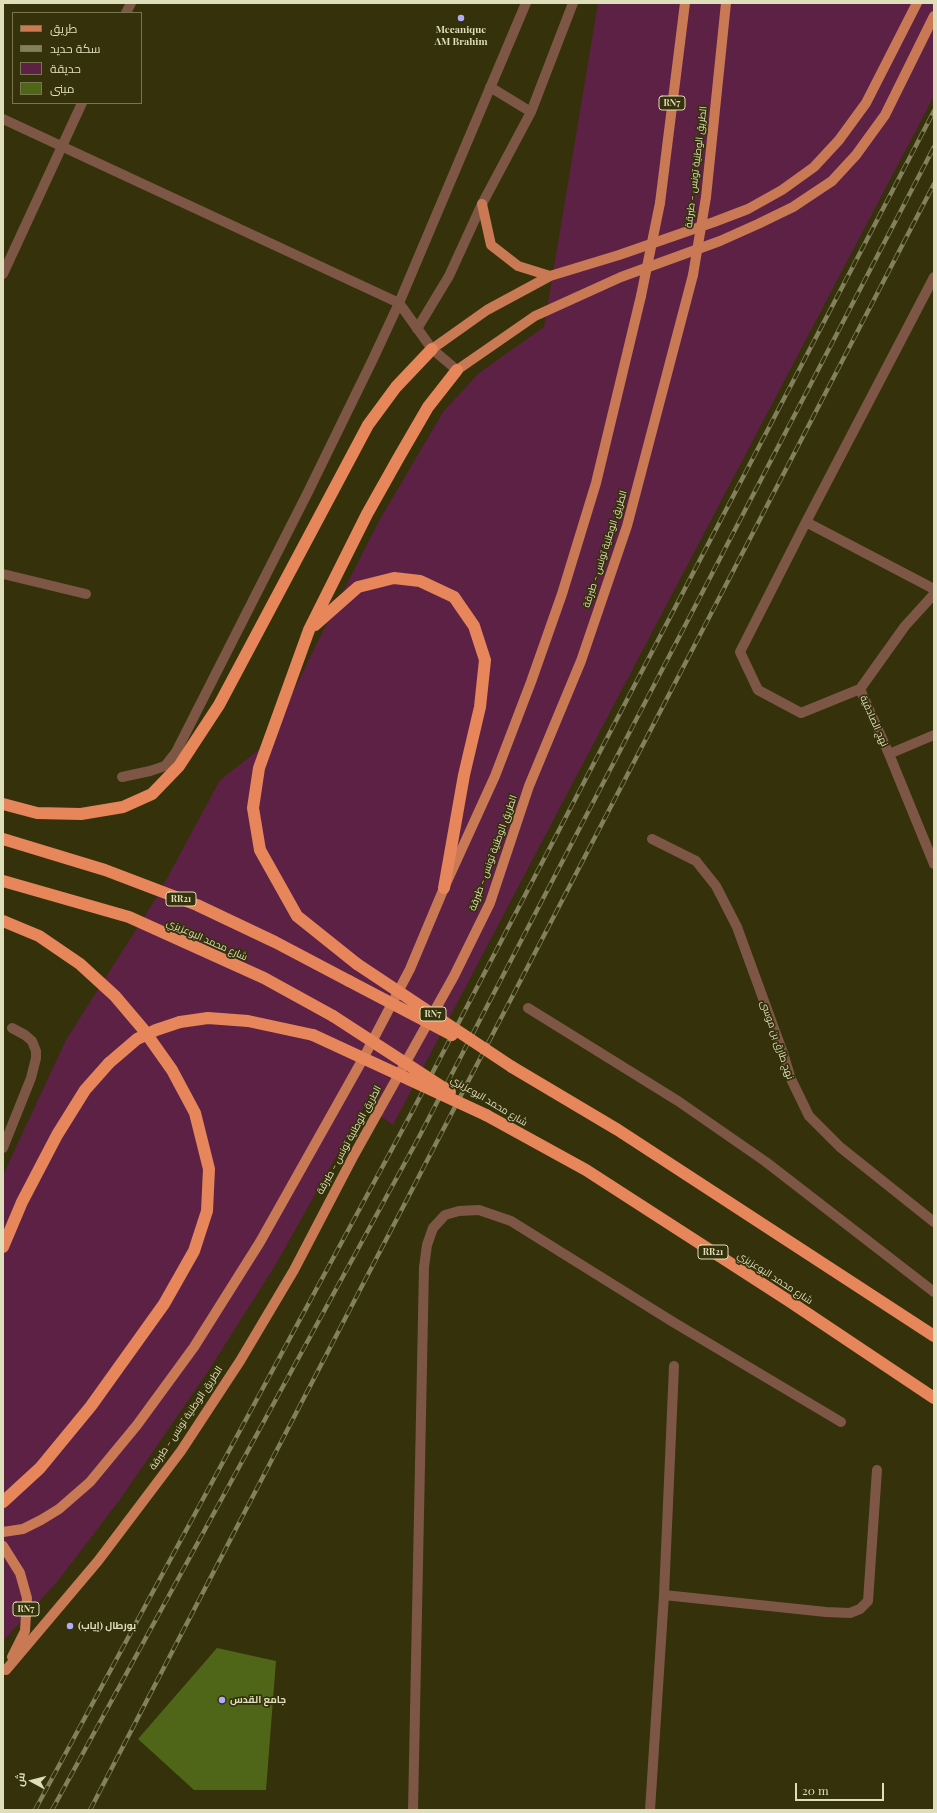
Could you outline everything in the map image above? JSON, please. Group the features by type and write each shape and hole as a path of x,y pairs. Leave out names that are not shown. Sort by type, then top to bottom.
{"highway":[{"path":"3,804 37,813 81,814 123,807 152,794 179,766 219,705 368,425 396,387 432,349"},
{"path":"457,370 428,407 399,457 367,514 309,630 259,768 253,808 260,850 297,916 357,964 512,1067"},
{"path":"309,630 358,587 394,578 420,581 454,597 474,626 485,660 480,707 464,775 444,888"},
{"name":"RR21","path":"3,839 105,870 197,905 275,942 512,1067 624,1135 934,1336"},
{"name":"شارع محمد البوعزيزي","path":"3,881 129,917 264,978 333,1016 486,1115 586,1170 783,1297 934,1398"},
{"path":"3,921 39,936 80,964 115,996 144,1029 172,1070 195,1114 209,1169 207,1211 194,1251 164,1304 91,1406 40,1468 3,1502"},
{"path":"3,1247 22,1202 57,1135 85,1090 108,1063 137,1039 156,1030 180,1022 208,1018 248,1021 313,1035 486,1115"}],"main road":[{"name":"RN7","path":"3,1532 23,1529 41,1520 59,1509 90,1482 137,1425 194,1347 260,1242 364,1056 410,969 444,888 495,776 562,594 596,483 641,296 660,203 684,3"},
{"name":"الطريق الوطنية تونس - طبرقة","path":"4,1671 98,1561 181,1451 240,1361 294,1270 354,1155 454,976 490,903 529,786 581,660 627,526 692,275 706,197 726,3"},
{"path":"432,349 487,310 550,276 619,255 748,209 782,190 814,167 839,140 866,103 917,3"},
{"path":"457,370 535,316 620,277 720,241 758,224 793,207 832,181 856,155 885,115 934,16"},
{"path":"482,204 491,245 518,266 550,276"},
{"name":"RN7","path":"3,1546 20,1573 27,1598 25,1631 4,1671"}],"street":[{"path":"126,12 131,3"},
{"path":"122,777 165,766 176,752 311,485 399,303 526,3"},
{"path":"417,329 449,276 482,204 531,112 573,3"},
{"path":"490,87 531,112"},
{"path":"3,274 61,145 82,104"},
{"path":"3,119 399,303 432,349 457,370"},
{"path":"860,689 801,713 758,690 740,652 934,277"},
{"path":"806,522 934,589"},
{"path":"3,574 86,594"},
{"name":"نهج الصادقية","path":"934,594 906,626 860,689 932,850 934,864"},
{"path":"889,754 934,735"},
{"name":"نهج طارق بن موسى","path":"652,839 696,861 716,886 736,927 783,1053 791,1079 809,1116 840,1147 934,1222"},
{"path":"528,1008 678,1101 753,1154 934,1292"},
{"path":"3,1148 31,1078 36,1058 36,1051 32,1041 25,1035 12,1028"},
{"path":"413,1810 424,1267 427,1245 433,1228 445,1215 458,1211 479,1210 511,1221 673,1322 841,1422"},
{"path":"650,1810 664,1595 674,1366"},
{"path":"664,1595 820,1611 850,1612 860,1609 868,1601 877,1470"}],"green space":[{"path":"598,3 934,3 934,96 393,1125 365,1105 276,1264 207,1373 121,1498 57,1582 3,1641 3,1175 66,1040 158,895 220,780 269,742 379,521 443,412 479,373 544,327"}],"building":[{"name":"جامع القدس","path":"217,1648 276,1661 266,1790 194,1790 138,1739"}],"railway":[{"path":"35,1810 412,1112 934,111"},
{"path":"52,1810 419,1137 934,147"},
{"path":"90,1810 934,184"}],"place":[{"name":"Mecanique AM Brahim","path":"461,18"},
{"name":"بورطال (إياب)","path":"70,1626"},
{"name":"جامع القدس","path":"222,1700"}]}
